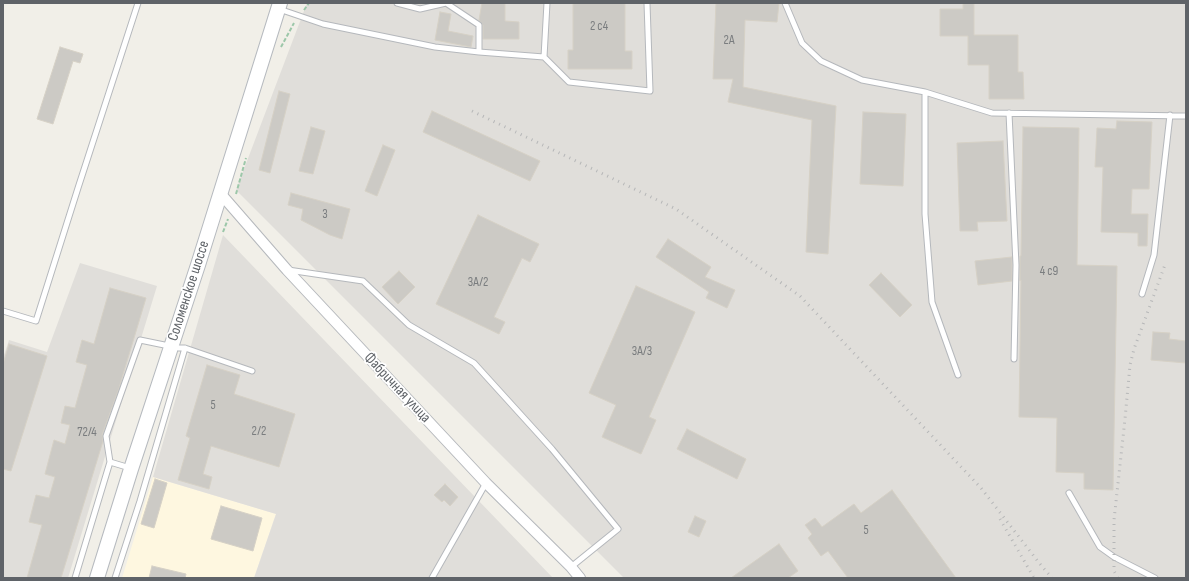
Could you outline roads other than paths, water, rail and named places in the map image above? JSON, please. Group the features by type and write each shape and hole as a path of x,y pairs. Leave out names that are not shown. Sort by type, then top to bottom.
{"main road":[{"name":"Соломенское шоссе","path":"97,578 131,469 178,347 198,265 279,6"}],"street":[{"name":"Фабричная улица","path":"220,193 287,270 486,483 571,567 580,578"}],"lane":[{"path":"3,311 36,321 138,3"},
{"path":"397,3 420,9 446,4 479,25 479,52"},
{"path":"544,57 547,3"},
{"path":"279,6 324,24 435,47 544,57 570,82 650,91 647,3"},
{"path":"785,3 802,43 821,61 862,80 925,92 992,113 1186,116"},
{"path":"925,92 925,214 932,302 958,375"},
{"path":"1009,113 1016,265 1014,360"},
{"path":"1142,294 1154,255 1170,115"},
{"path":"287,270 363,281 409,325 474,363 552,449 618,529 571,567"},
{"path":"75,578 110,462 106,436 140,340 178,347 252,371"},
{"path":"115,578 140,501 178,347"},
{"path":"110,462 131,469"},
{"path":"432,578 486,483"},
{"path":"1069,493 1100,547 1114,557 1155,578"}],"railway":[{"path":"472,111 676,209 800,296 981,488 1052,578"},
{"path":"1118,578 1114,571 1114,520 1130,365 1134,349 1166,262"},
{"path":"1000,519 1034,578"}]}
